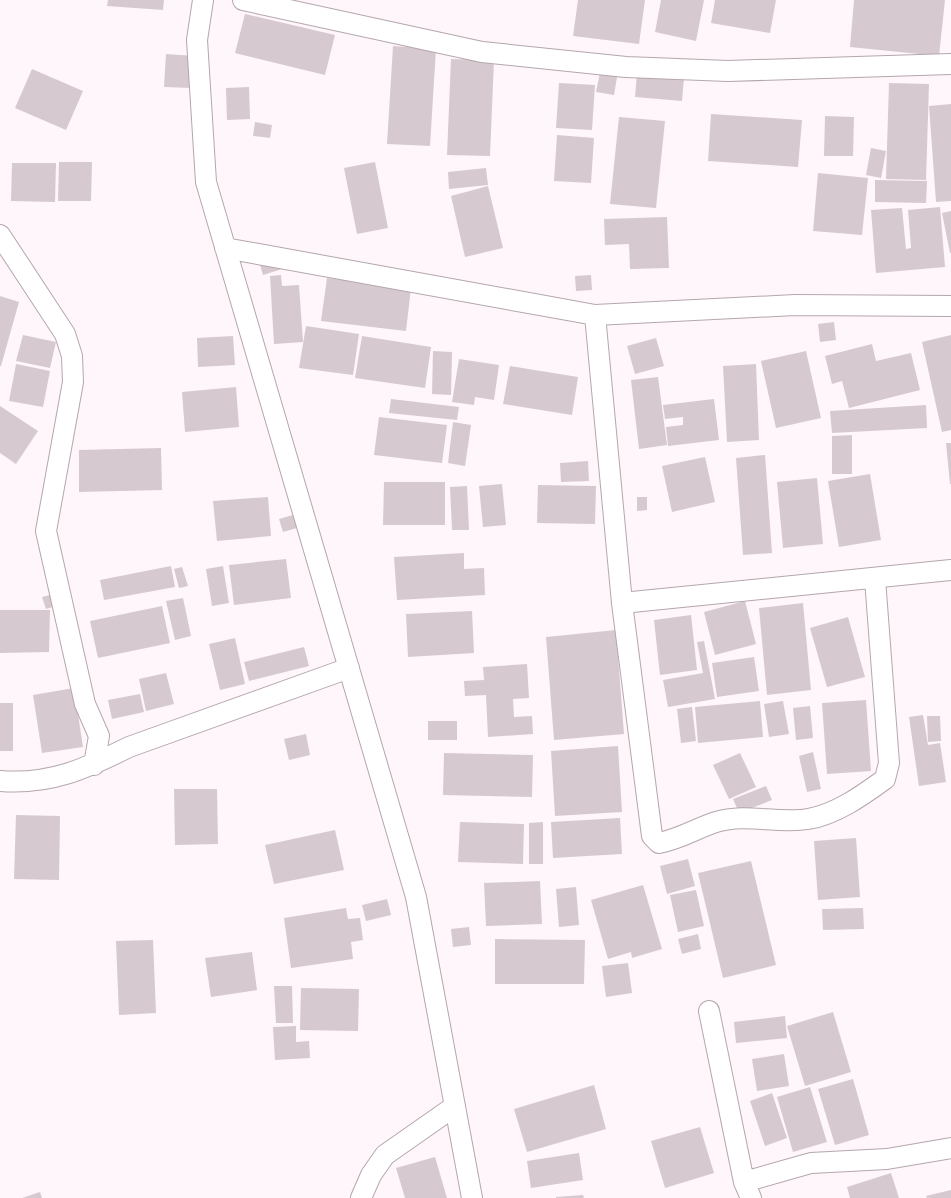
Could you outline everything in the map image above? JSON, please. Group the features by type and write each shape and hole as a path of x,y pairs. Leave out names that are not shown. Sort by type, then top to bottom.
{"street":[{"path":"203,0 197,40 206,182 416,897 472,1198"},
{"path":"243,0 482,52 626,67 728,71 951,64"},
{"path":"0,235 65,334 72,356 73,382 46,531 85,704 99,736 94,764"},
{"path":"225,248 595,315 794,305 951,306"},
{"path":"595,315 622,603 652,836 659,843 670,841 717,822 746,817 807,820 828,814 885,779 889,763 875,579"},
{"path":"622,603 951,570"},
{"path":"0,781 34,781 63,776 94,764 128,747 349,668"},
{"path":"99,736 128,747"},
{"path":"709,1011 748,1190 812,1163 887,1159 951,1148"},
{"path":"361,1198 371,1175 385,1155 455,1106"}],"building":[{"path":"108,0 164,0 163,10 107,6"},
{"path":"578,0 645,0 639,44 573,36"},
{"path":"661,0 704,0 696,41 655,32"},
{"path":"715,0 776,0 770,33 711,23"},
{"path":"854,0 945,0 939,56 850,47"},
{"path":"245,14 335,35 325,75 235,53"},
{"path":"393,46 436,49 430,146 387,144"},
{"path":"166,54 195,56 193,88 164,87"},
{"path":"451,59 494,60 490,156 447,155"},
{"path":"601,68 618,71 614,95 596,92"},
{"path":"32,69 83,91 66,130 15,108"},
{"path":"637,74 684,78 682,101 635,97"},
{"path":"559,83 595,85 592,130 556,128"},
{"path":"889,83 929,84 926,180 886,179"},
{"path":"249,87 250,119 227,120 226,88"},
{"path":"951,104 951,201 936,202 929,106"},
{"path":"711,114 802,120 798,167 708,161"},
{"path":"825,116 854,117 853,156 824,156"},
{"path":"619,117 665,121 656,208 610,204"},
{"path":"255,122 272,125 270,138 253,136"},
{"path":"557,135 594,138 591,183 554,181"},
{"path":"871,148 886,151 881,178 866,175"},
{"path":"59,162 92,162 91,201 58,201"},
{"path":"375,162 388,228 357,234 344,168"},
{"path":"12,163 56,163 55,202 11,201"},
{"path":"486,168 488,185 449,189 448,172"},
{"path":"818,173 868,178 862,235 813,231"},
{"path":"875,180 927,181 926,203 875,202"},
{"path":"488,186 503,248 465,257 451,196"},
{"path":"940,207 945,267 876,273 871,210 902,208 906,249 911,248 908,210"},
{"path":"951,211 951,253 950,253 942,213"},
{"path":"667,217 669,268 630,269 629,244 605,245 604,219"},
{"path":"279,259 282,269 263,275 260,265"},
{"path":"281,275 282,286 299,285 303,342 274,344 270,276"},
{"path":"591,275 592,290 576,291 575,276"},
{"path":"327,278 411,288 406,331 321,321"},
{"path":"0,296 19,302 1,366 0,366"},
{"path":"834,322 836,340 820,342 818,324"},
{"path":"306,326 359,334 353,375 299,368"},
{"path":"23,335 56,342 50,368 16,361"},
{"path":"951,335 951,430 942,432 922,342"},
{"path":"233,336 235,365 198,367 197,338"},
{"path":"362,336 431,347 425,388 355,378"},
{"path":"656,338 664,366 635,374 627,346"},
{"path":"872,344 876,361 911,353 920,390 849,408 842,381 832,384 825,356"},
{"path":"433,351 452,352 451,395 432,394"},
{"path":"806,351 821,418 776,428 761,361"},
{"path":"459,359 499,365 494,400 475,397 474,405 452,402"},
{"path":"16,364 50,371 43,407 9,401"},
{"path":"756,364 759,440 727,442 723,366"},
{"path":"510,366 578,377 572,415 503,404"},
{"path":"658,377 667,445 639,449 631,380"},
{"path":"236,387 239,427 185,432 182,392"},
{"path":"391,399 459,407 457,420 389,413"},
{"path":"714,399 719,440 668,446 666,427 683,425 683,417 665,419 663,405"},
{"path":"926,405 927,428 832,433 830,411"},
{"path":"0,406 38,431 16,464 0,453"},
{"path":"379,417 447,425 442,463 374,455"},
{"path":"453,422 471,425 465,466 448,463"},
{"path":"852,435 852,474 832,474 832,436"},
{"path":"946,443 951,443 951,484 950,484"},
{"path":"161,448 162,490 79,492 79,450"},
{"path":"765,455 772,553 743,555 736,458"},
{"path":"705,457 715,502 672,512 662,466"},
{"path":"588,461 589,481 561,482 560,463"},
{"path":"870,474 881,540 839,547 828,481"},
{"path":"817,478 823,544 783,548 777,482"},
{"path":"384,482 445,482 445,525 383,525"},
{"path":"502,484 506,525 483,527 479,486"},
{"path":"538,485 596,486 595,524 537,523"},
{"path":"467,486 469,530 452,530 450,487"},
{"path":"268,497 271,536 217,541 213,501"},
{"path":"637,497 647,497 647,510 637,511"},
{"path":"293,515 297,528 283,532 279,519"},
{"path":"464,553 464,569 484,568 485,595 397,600 394,557"},
{"path":"286,559 291,598 234,605 229,565"},
{"path":"171,566 175,587 104,600 100,580"},
{"path":"223,566 229,603 212,606 206,569"},
{"path":"182,567 188,586 179,588 174,569"},
{"path":"58,593 62,604 46,609 42,597"},
{"path":"183,598 191,636 175,640 166,601"},
{"path":"745,601 756,644 715,655 704,612"},
{"path":"803,603 811,690 767,695 759,608"},
{"path":"162,606 170,643 98,658 90,621"},
{"path":"0,610 50,610 49,652 0,653"},
{"path":"472,611 474,653 408,657 406,614"},
{"path":"691,615 697,670 660,675 654,620"},
{"path":"848,617 865,677 827,687 810,628"},
{"path":"616,630 624,734 554,740 546,637"},
{"path":"235,638 245,684 220,690 209,644"},
{"path":"704,641 715,699 668,707 663,680 703,673 697,642"},
{"path":"304,647 309,666 249,681 244,662"},
{"path":"754,657 759,691 717,697 712,663"},
{"path":"527,664 529,698 513,699 514,717 532,716 533,734 488,737 486,695 465,696 464,681 484,680 483,667"},
{"path":"166,673 174,704 146,711 139,679"},
{"path":"74,688 83,747 42,753 33,695"},
{"path":"140,694 144,712 112,719 108,700"},
{"path":"866,700 871,771 827,774 822,703"},
{"path":"760,701 763,737 698,743 695,707"},
{"path":"783,701 789,734 769,737 764,704"},
{"path":"0,703 13,703 13,751 0,751"},
{"path":"810,706 813,738 796,740 793,708"},
{"path":"692,707 696,741 681,743 677,709"},
{"path":"923,715 928,745 940,743 946,782 919,786 909,717"},
{"path":"927,716 940,716 941,741 928,742"},
{"path":"428,721 457,721 457,740 428,740"},
{"path":"306,734 310,755 289,760 284,739"},
{"path":"618,746 622,812 555,816 551,751"},
{"path":"813,752 821,789 807,792 799,756"},
{"path":"444,753 533,755 532,797 443,795"},
{"path":"740,753 756,787 729,799 713,765"},
{"path":"766,786 772,800 739,813 733,799"},
{"path":"174,789 217,789 218,844 175,845"},
{"path":"16,815 60,816 59,880 14,879"},
{"path":"620,818 622,854 553,858 551,822"},
{"path":"460,822 524,824 523,864 458,862"},
{"path":"543,822 543,864 529,864 529,823"},
{"path":"335,830 344,870 274,884 265,845"},
{"path":"856,838 860,897 818,900 814,841"},
{"path":"688,859 695,886 667,894 660,866"},
{"path":"751,861 776,965 723,978 698,873"},
{"path":"540,881 542,924 486,926 484,883"},
{"path":"643,885 662,949 632,958 631,952 608,959 591,900"},
{"path":"576,887 579,925 559,927 556,889"},
{"path":"696,890 704,926 678,932 670,895"},
{"path":"387,899 391,915 366,921 362,905"},
{"path":"346,908 348,919 360,918 363,940 351,942 353,959 291,968 284,918"},
{"path":"863,908 864,929 823,930 822,909"},
{"path":"469,927 471,945 453,947 451,929"},
{"path":"698,934 701,949 682,954 678,939"},
{"path":"495,939 585,940 584,984 495,984"},
{"path":"153,940 156,1013 119,1015 116,941"},
{"path":"252,952 257,990 211,997 205,958"},
{"path":"628,963 632,993 606,997 602,966"},
{"path":"274,986 292,986 293,1023 276,1023"},
{"path":"301,988 359,989 358,1031 300,1030"},
{"path":"833,1012 851,1072 805,1086 787,1026"},
{"path":"785,1016 787,1038 736,1043 734,1022"},
{"path":"296,1026 296,1042 309,1041 310,1058 275,1060 273,1027"},
{"path":"784,1054 789,1086 757,1091 752,1059"},
{"path":"853,1079 869,1135 835,1145 818,1089"},
{"path":"594,1085 606,1129 527,1152 514,1109"},
{"path":"810,1087 827,1142 793,1152 777,1097"},
{"path":"772,1093 787,1138 765,1146 750,1101"},
{"path":"700,1127 714,1173 665,1188 651,1141"},
{"path":"579,1153 583,1180 531,1188 527,1161"},
{"path":"435,1157 447,1198 405,1198 396,1168"},
{"path":"891,1173 899,1198 850,1198 847,1187"},
{"path":"951,1190 951,1198 927,1198 926,1196"},
{"path":"40,1192 42,1198 22,1198"},
{"path":"583,1195 584,1198 556,1198 556,1197"}]}
